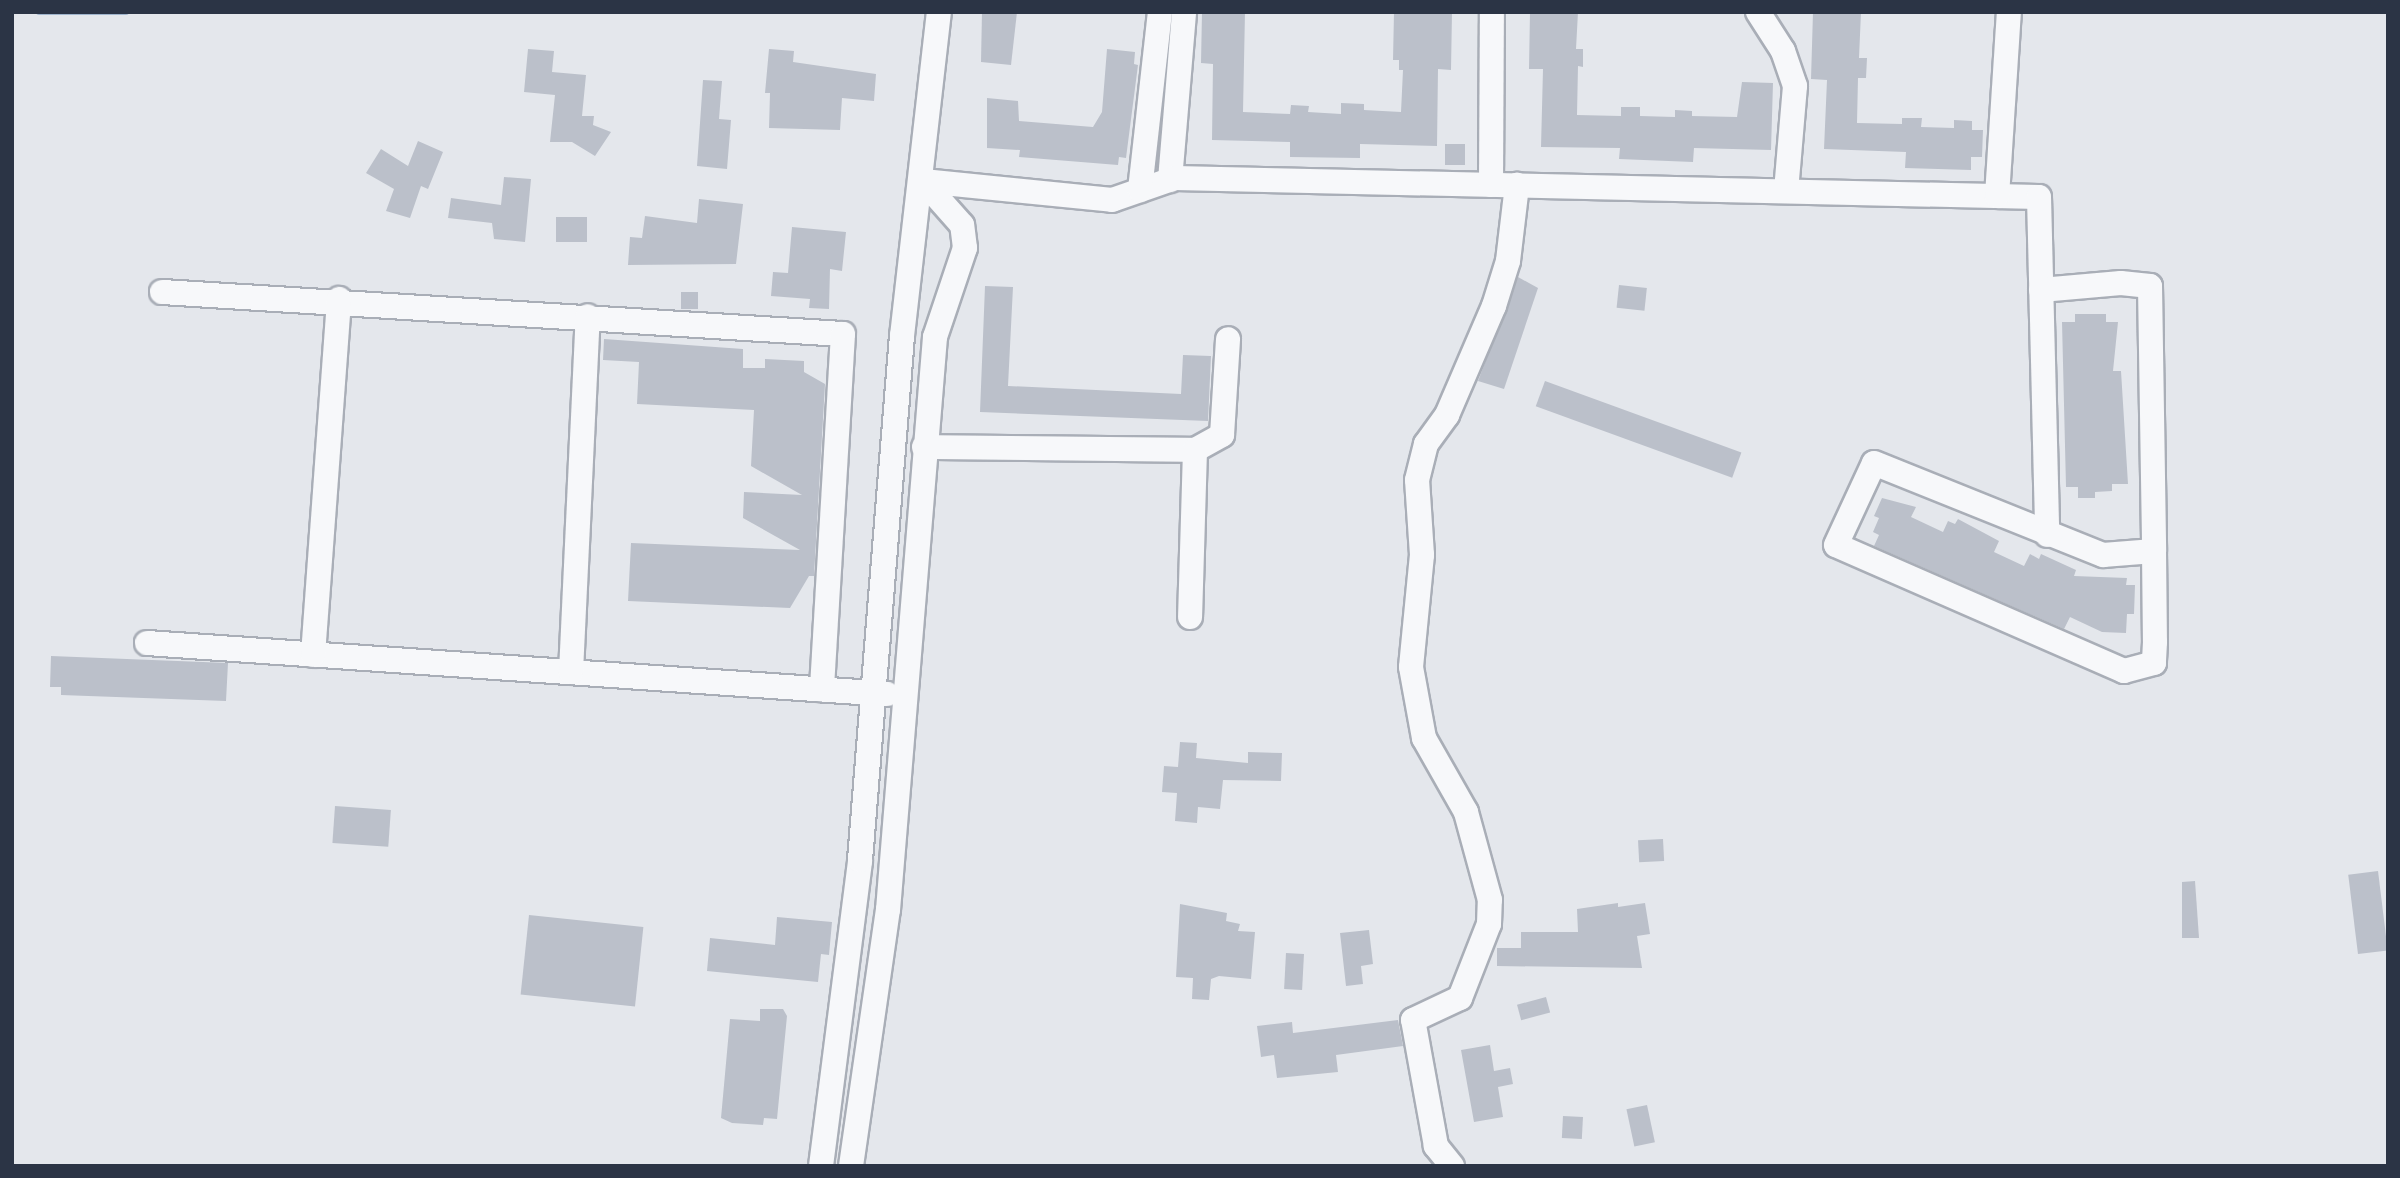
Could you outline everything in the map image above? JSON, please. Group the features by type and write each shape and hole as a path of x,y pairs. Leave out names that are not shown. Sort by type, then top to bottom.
{"street":[{"path":"821,1166 860,860 871,693 902,336 923,181 939,12"},
{"path":"1140,190 1160,12"},
{"path":"1170,180 1184,12"},
{"path":"1491,185 1492,12"},
{"path":"1758,12 1783,51 1795,86 1786,191"},
{"path":"1997,196 2009,12"},
{"path":"923,181 1112,200 1170,180 2039,197 2047,535"},
{"path":"851,1166 888,910 935,337 965,248 962,225 923,181"},
{"path":"1452,1166 1436,1146 1413,1020 1460,998 1489,924 1490,900 1466,812 1424,738 1412,667 1422,555 1418,480 1426,444 1447,415 1494,306 1508,261 1517,185"},
{"path":"2041,290 2121,283 2150,286 2154,551 2154,663 2124,671 1836,545 1874,463 2047,535 2103,555 2154,551"},
{"path":"162,292 339,299 844,334 822,689"},
{"path":"313,655 339,299"},
{"path":"571,673 588,316"},
{"path":"924,447 1195,450 1222,435 1228,339"},
{"path":"1190,617 1195,450"},
{"path":"147,643 905,696"}],"building":[{"path":"982,12 1017,12 1011,65 981,62"},
{"path":"1202,12 1245,12 1243,112 1290,114 1291,105 1309,106 1308,112 1341,114 1341,103 1364,104 1364,110 1401,112 1403,70 1399,70 1399,60 1393,60 1394,12 1452,12 1451,70 1438,69 1437,146 1360,144 1360,158 1290,157 1290,142 1212,140 1213,64 1201,63"},
{"path":"1530,12 1578,12 1576,49 1583,49 1583,67 1578,66 1577,115 1621,116 1621,107 1640,107 1640,116 1675,117 1675,110 1692,111 1692,116 1737,117 1742,82 1773,83 1771,150 1694,148 1693,162 1619,159 1620,148 1541,147 1543,69 1529,69"},
{"path":"1813,12 1861,12 1859,58 1867,58 1866,78 1858,78 1857,123 1902,124 1902,118 1922,118 1921,127 1954,128 1954,120 1972,121 1972,130 1983,130 1982,157 1971,157 1971,170 1905,168 1906,152 1824,149 1827,80 1811,79"},
{"path":"528,49 554,51 552,72 586,75 582,116 594,116 593,125 611,132 595,156 572,142 550,142 555,95 524,92"},
{"path":"769,49 794,51 793,62 876,74 874,101 842,98 840,130 769,128 770,93 765,93"},
{"path":"1107,49 1135,52 1134,64 1138,65 1126,158 1119,157 1118,165 1019,157 1020,150 987,148 987,98 1018,101 1019,121 1093,127 1102,112"},
{"path":"703,80 722,81 719,119 731,120 727,169 697,166"},
{"path":"418,141 443,152 428,189 421,186 410,218 386,211 394,189 366,173 381,149 408,166"},
{"path":"1445,144 1465,144 1465,165 1445,165"},
{"path":"504,177 531,179 525,242 494,239 492,223 448,218 451,198 501,205"},
{"path":"699,199 743,204 736,264 628,265 630,237 642,238 645,216 697,223"},
{"path":"556,217 587,217 587,242 556,242"},
{"path":"792,227 846,232 842,271 830,269 829,309 809,308 810,299 771,296 773,272 788,273"},
{"path":"1518,277 1538,288 1504,389 1478,381"},
{"path":"1619,285 1647,288 1644,311 1617,308"},
{"path":"985,286 1013,287 1008,386 1181,394 1183,355 1211,356 1208,421 980,412"},
{"path":"681,292 698,292 698,309 681,309"},
{"path":"2075,314 2106,314 2106,322 2118,322 2113,371 2121,371 2128,484 2112,484 2112,491 2095,492 2095,498 2078,498 2078,487 2066,487 2062,322 2075,322"},
{"path":"604,339 743,349 743,368 765,368 765,359 804,361 804,372 825,384 814,576 809,576 790,608 628,601 631,543 800,550 743,518 744,492 802,495 751,466 754,410 637,404 639,362 603,360"},
{"path":"1545,381 1741,452 1732,478 1536,406"},
{"path":"1882,498 1916,507 1911,517 1943,532 1948,521 1955,524 1958,519 1999,541 1994,552 2024,566 2030,554 2039,559 2041,554 2076,570 2074,576 2127,578 2126,585 2135,585 2134,614 2127,614 2126,633 2102,632 2070,617 2064,629 1874,546 1879,535 1873,532 1879,518 1874,516"},
{"path":"51,656 228,663 226,701 61,695 61,687 50,687"},
{"path":"1180,742 1197,743 1196,758 1248,763 1248,752 1282,753 1281,781 1223,780 1220,809 1198,807 1197,823 1175,821 1177,793 1162,792 1164,766 1178,767"},
{"path":"335,806 391,810 388,847 332,843"},
{"path":"1663,839 1664,861 1639,862 1638,840"},
{"path":"2378,871 2388,950 2358,954 2348,875"},
{"path":"2195,881 2199,938 2182,938 2182,882"},
{"path":"1618,903 1618,907 1645,903 1650,934 1637,936 1642,968 1497,966 1497,948 1521,948 1521,932 1578,932 1577,909"},
{"path":"1180,904 1227,913 1226,921 1240,924 1238,931 1255,932 1251,979 1219,976 1211,979 1209,1000 1192,999 1193,978 1176,977"},
{"path":"529,915 643,927 635,1007 521,995"},
{"path":"777,917 832,922 829,955 821,954 818,982 707,971 710,938 775,945"},
{"path":"1369,930 1373,964 1361,966 1363,984 1346,986 1340,933"},
{"path":"1286,953 1304,954 1302,990 1284,989"},
{"path":"1546,997 1550,1012 1521,1020 1517,1005"},
{"path":"760,1009 783,1009 787,1016 777,1119 764,1118 763,1125 732,1123 721,1118 730,1019 760,1021"},
{"path":"1398,1020 1403,1046 1336,1055 1338,1072 1277,1078 1274,1055 1261,1057 1257,1026 1292,1022 1293,1033"},
{"path":"1490,1045 1494,1071 1510,1068 1513,1084 1498,1087 1503,1117 1474,1122 1461,1050"},
{"path":"1647,1105 1655,1142 1634,1147 1626,1109"},
{"path":"1563,1116 1583,1117 1582,1139 1562,1138"}],"waterway":[{"path":"39,12 126,12"}]}
